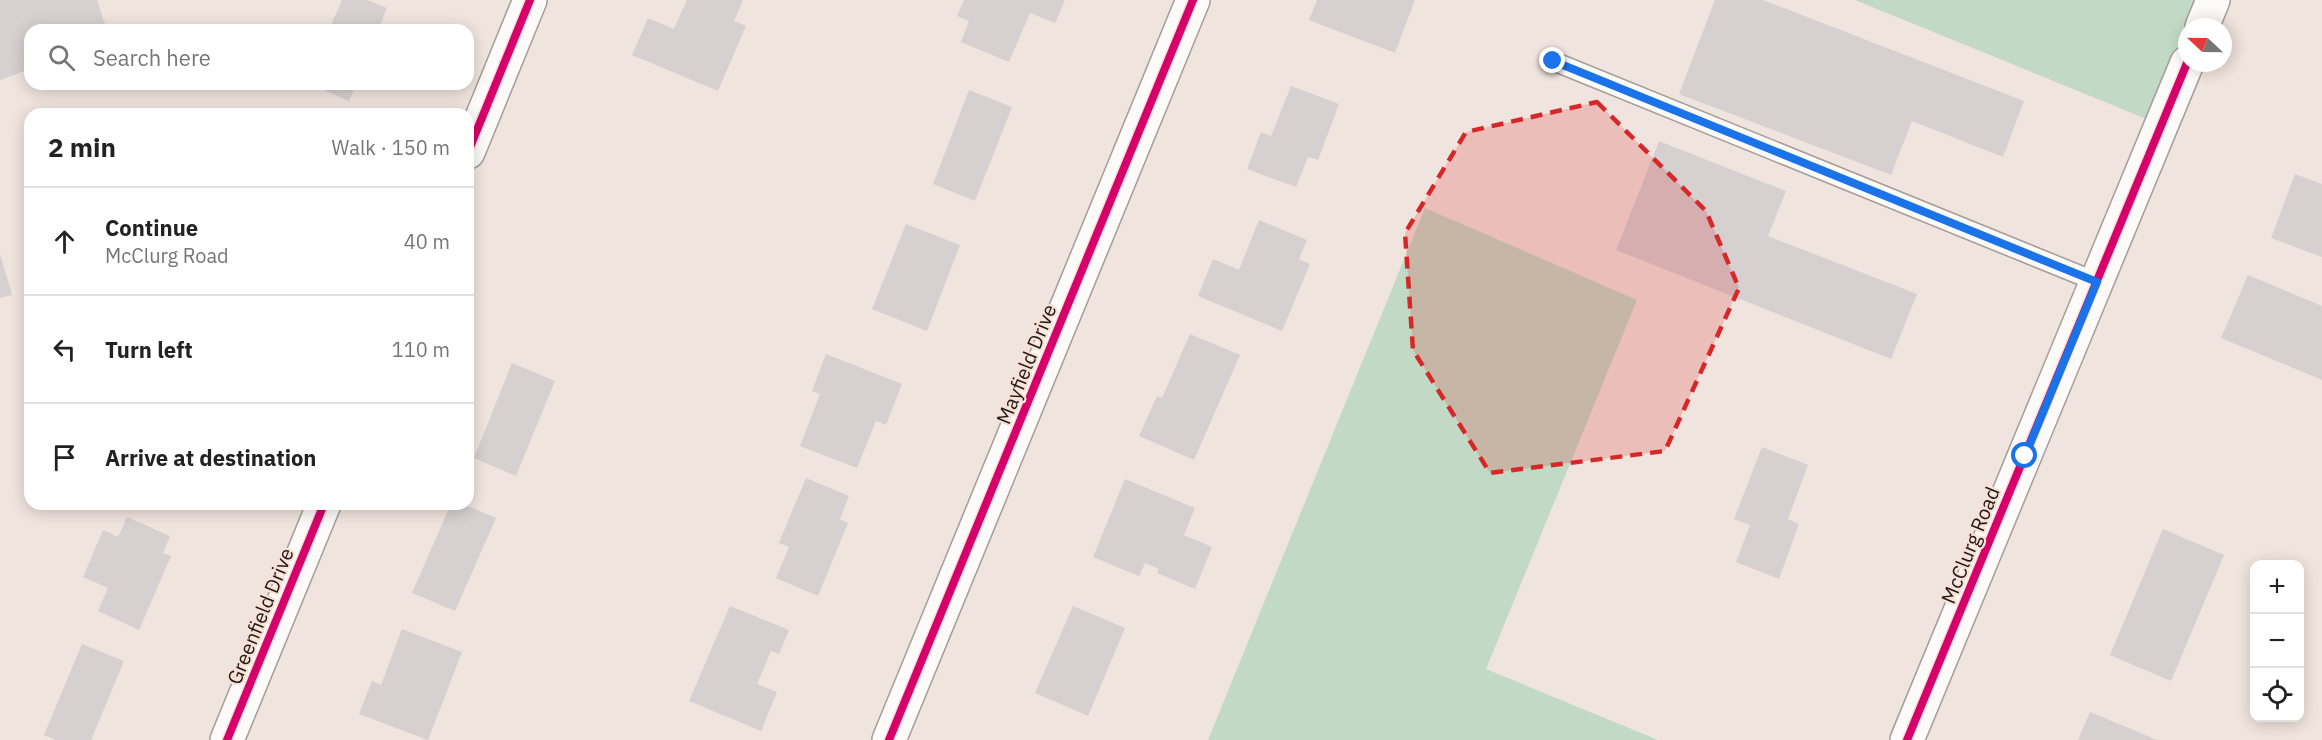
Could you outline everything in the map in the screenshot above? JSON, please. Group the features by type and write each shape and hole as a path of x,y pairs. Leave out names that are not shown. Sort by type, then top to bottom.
{"street":[{"path":"474,137 530,0"},
{"name":"Mayfield Drive","path":"889,740 1193,0"},
{"path":"2206,18 2213,0"},
{"name":"McClurg Road","path":"1907,740 2183,72"},
{"name":"Greenfield Drive","path":"227,740 322,510"}],"lane":[{"path":"1553,61 2097,282"}],"highlighted area":[{"path":"1597,102 1706,211 1739,288 1665,451 1490,473 1413,350 1405,233 1466,132"}],"green space":[{"path":"1855,0 2213,0 2196,18 2178,18 2178,72 2183,72 2161,125"},
{"path":"1425,208 1637,300 1486,669 1658,740 1208,740"}],"building":[{"path":"0,0 97,0 105,24 24,24 24,71 0,80"},
{"path":"342,0 367,0 387,8 380,24 332,24"},
{"path":"687,0 743,0 734,21 746,26 718,91 632,55 648,18 674,29"},
{"path":"964,0 1065,0 1055,23 1030,13 1009,62 961,42 969,21 957,16"},
{"path":"1317,0 1415,0 1395,53 1309,20"},
{"path":"1715,0 1763,0 2024,101 2003,157 1912,121 1891,175 1679,94"},
{"path":"1291,86 1339,104 1318,160 1308,157 1296,187 1247,169 1261,132 1271,136"},
{"path":"324,90 354,90 349,101"},
{"path":"969,90 1012,107 975,201 933,184"},
{"path":"1659,141 1786,191 1768,236 1917,294 1891,359 1616,250"},
{"path":"2295,174 2322,184 2322,257 2271,238"},
{"path":"1259,220 1307,240 1299,259 1310,264 1282,331 1198,296 1213,259 1239,270"},
{"path":"906,224 960,245 927,331 872,309"},
{"path":"0,254 12,295 0,298"},
{"path":"2248,275 2322,306 2322,380 2221,338"},
{"path":"1190,334 1240,355 1194,460 1139,436 1157,396 1162,398"},
{"path":"826,354 902,384 886,425 876,421 857,468 800,446 820,394 812,391"},
{"path":"512,363 555,381 516,476 474,458"},
{"path":"1762,447 1808,465 1788,519 1799,524 1779,579 1736,562 1750,525 1734,519"},
{"path":"806,478 849,496 840,519 848,523 818,596 776,578 789,547 779,543"},
{"path":"1125,479 1195,508 1184,535 1212,547 1195,589 1157,573 1159,569 1145,563 1139,576 1093,557"},
{"path":"474,509 496,518 455,611 412,593 448,510"},
{"path":"127,517 170,536 163,553 171,556 139,630 98,611 108,588 83,577 103,530 118,537"},
{"path":"2163,529 2224,555 2171,681 2110,655"},
{"path":"730,606 789,630 779,654 771,651 757,684 777,692 761,731 689,701"},
{"path":"1073,606 1125,628 1088,716 1035,693"},
{"path":"402,629 462,652 428,740 359,714 372,681 381,685"},
{"path":"82,644 124,661 91,740 56,740 44,735"},
{"path":"2090,712 2157,740 2078,740"}],"cycle path":[{"path":"474,137 530,0"},
{"path":"889,740 1193,0"},
{"path":"1907,740 2183,72"},
{"path":"227,740 322,510"}],"route":[{"path":"1553,61 2097,282 2025,456"}]}
